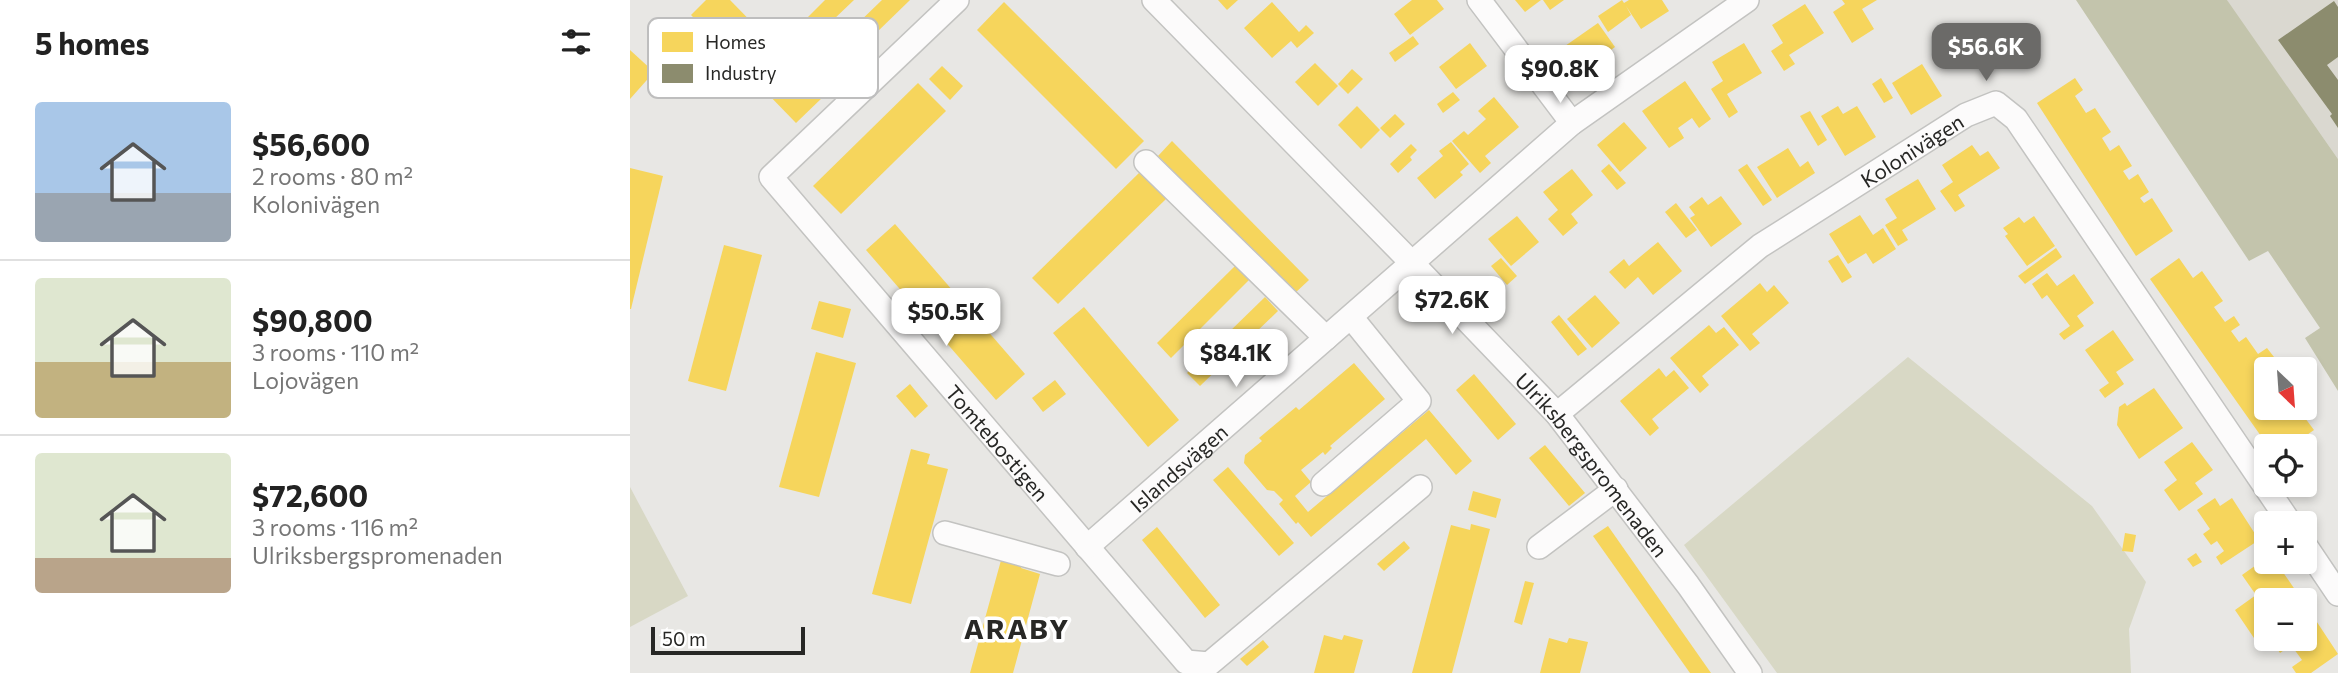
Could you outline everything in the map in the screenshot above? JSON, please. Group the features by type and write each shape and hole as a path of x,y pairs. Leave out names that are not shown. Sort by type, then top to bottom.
{"street":[{"name":"Tomtebostigen","path":"878,75 957,0"},
{"name":"Ulriksbergspromenaden","path":"1154,0 1557,414 1616,489 1750,673"},
{"path":"1479,0 1572,123"},
{"name":"Islandsvägen","path":"1087,547 1572,123 1722,7 1747,0"},
{"name":"Tomtebostigen","path":"854,98 771,177 1087,547"},
{"name":"Kolonivägen","path":"1557,414 1760,246 1966,115 1996,103 2017,119 2282,511"},
{"path":"1146,162 1326,338"},
{"path":"1323,484 1419,401 1351,317"},
{"path":"1087,547 1186,662 1209,664 1420,487"},
{"path":"1539,547 1616,489"},
{"path":"945,533 1058,564"},
{"path":"2317,563 2338,594"}],"shaded area":[{"path":"2227,0 2338,0 2338,159 2229,4"}],"green space":[{"path":"2076,0 2227,0 2338,159 2338,391 2305,338 2320,328 2268,251 2249,261"},
{"path":"1908,357 2092,506 2146,582 2129,629 2131,673 1777,673 1684,545"},
{"path":"630,487 688,596 630,627"}],"building: Homes":[{"path":"706,0 730,0 748,18 694,18 691,15"},
{"path":"825,0 854,0 835,18 807,18"},
{"path":"882,0 910,0 878,31 878,18 863,18"},
{"path":"1218,0 1238,0 1227,10"},
{"path":"1412,0 1437,0 1444,9 1410,35 1394,14"},
{"path":"1515,0 1541,0 1525,12"},
{"path":"1543,0 1564,0 1550,10"},
{"path":"1622,0 1624,3 1629,0 1662,0 1669,11 1641,29 1626,6 1631,15 1608,32 1598,16"},
{"path":"1842,0 1877,0 1862,9 1874,29 1852,43 1833,12 1845,4"},
{"path":"1004,2 1144,141 1116,169 977,30"},
{"path":"1272,2 1299,32 1306,25 1314,33 1297,48 1291,41 1272,58 1244,28"},
{"path":"1805,4 1824,33 1789,55 1795,64 1784,71 1771,51 1783,43 1772,25"},
{"path":"1598,23 1615,47 1582,71 1565,46"},
{"path":"1413,36 1419,44 1395,62 1389,53"},
{"path":"1470,43 1487,66 1456,89 1439,67"},
{"path":"1744,43 1762,73 1727,94 1738,112 1729,118 1711,89 1723,81 1712,62"},
{"path":"630,50 648,66 648,79 630,99"},
{"path":"1315,63 1338,86 1318,106 1295,82"},
{"path":"1922,64 1942,96 1911,115 1892,83"},
{"path":"942,66 963,86 950,100 929,79"},
{"path":"1352,69 1363,79 1348,94 1338,84"},
{"path":"1881,78 1893,98 1884,103 1872,84"},
{"path":"2075,78 2083,90 2075,96 2086,113 2095,108 2111,132 2102,138 2110,151 2119,145 2132,166 2123,171 2129,180 2138,174 2149,192 2140,198 2144,203 2152,198 2173,231 2136,256 2037,103"},
{"path":"1685,81 1711,119 1699,128 1692,118 1678,128 1684,138 1669,148 1642,111"},
{"path":"918,83 946,111 841,214 813,186"},
{"path":"1453,92 1460,100 1443,113 1437,104"},
{"path":"1494,97 1519,127 1485,156 1491,163 1480,173 1452,141 1464,131 1468,135 1486,119 1478,111"},
{"path":"772,98 822,98 796,123"},
{"path":"1357,106 1380,130 1361,149 1338,125"},
{"path":"1838,106 1843,114 1857,106 1876,137 1845,156 1821,116"},
{"path":"1810,111 1827,140 1818,146 1800,116"},
{"path":"1395,114 1405,124 1390,138 1380,128"},
{"path":"1624,122 1647,148 1620,172 1597,145"},
{"path":"1172,141 1309,280 1294,294 1158,156"},
{"path":"1451,142 1469,164 1460,172 1463,175 1435,199 1417,178 1443,156 1439,151"},
{"path":"1411,144 1417,150 1410,157 1412,160 1398,173 1390,164"},
{"path":"1972,145 1980,156 1988,151 2000,168 1958,195 1965,206 1955,212 1940,191 1953,182 1942,165"},
{"path":"1788,148 1800,167 1808,161 1815,173 1777,198 1757,167"},
{"path":"1609,164 1626,183 1617,190 1601,171"},
{"path":"1747,164 1772,200 1763,206 1738,170"},
{"path":"630,168 663,176 631,309 630,309"},
{"path":"1572,169 1593,195 1571,214 1578,223 1563,236 1548,219 1558,210 1543,192"},
{"path":"1140,172 1166,199 1058,304 1032,278"},
{"path":"1918,179 1936,209 1902,230 1908,240 1898,246 1885,225 1897,218 1885,199"},
{"path":"1721,196 1742,224 1711,247 1690,218 1695,215 1689,207 1702,197 1708,205"},
{"path":"1676,203 1697,230 1686,238 1665,212"},
{"path":"1860,215 1873,235 1883,228 1896,249 1873,264 1866,253 1848,264 1829,234"},
{"path":"1517,216 1539,242 1511,266 1488,239"},
{"path":"2034,216 2055,246 2027,266 2005,236 2008,234 2003,228 2019,217 2024,223"},
{"path":"895,224 1025,374 996,400 866,250"},
{"path":"1658,242 1682,271 1653,295 1638,277 1625,289 1609,272 1624,259 1629,266"},
{"path":"724,245 762,255 726,391 688,381"},
{"path":"2056,248 2062,257 2025,284 2018,276"},
{"path":"1838,255 1852,277 1842,283 1828,261"},
{"path":"1501,258 1517,276 1507,285 1491,266"},
{"path":"2179,258 2193,278 2202,271 2223,301 2214,307 2225,322 2234,316 2240,325 2231,331 2239,342 2246,337 2258,354 2267,348 2274,357 2254,357 2254,420 2306,420 2314,430 2308,434 2260,434 2150,279"},
{"path":"1235,266 1249,280 1171,358 1157,343"},
{"path":"2047,273 2057,286 2074,274 2094,303 2077,316 2084,326 2064,340 2059,334 2070,326 2047,295 2042,299 2032,284"},
{"path":"1760,283 1767,292 1774,285 1789,303 1752,334 1760,343 1750,351 1721,316"},
{"path":"1595,295 1620,323 1592,348 1567,319"},
{"path":"1265,297 1278,311 1200,386 1187,373"},
{"path":"819,301 851,309 843,338 811,329"},
{"path":"1084,307 1179,420 1148,447 1053,333"},
{"path":"1559,315 1587,349 1578,356 1551,322"},
{"path":"1709,325 1716,333 1724,327 1739,345 1702,376 1709,385 1700,393 1670,358"},
{"path":"2113,330 2134,360 2116,372 2124,384 2105,398 2099,390 2109,383 2085,350"},
{"path":"816,352 856,363 819,497 779,487"},
{"path":"1354,363 1385,399 1330,446 1332,448 1325,455 1323,452 1301,470 1311,482 1295,496 1308,512 1429,410 1472,461 1456,475 1426,439 1311,537 1279,504 1283,500 1274,491 1267,490 1244,463 1245,455 1262,441 1259,438 1296,407 1299,410"},
{"path":"1659,368 1666,377 1674,370 1689,388 1652,419 1659,428 1650,436 1620,401"},
{"path":"1474,374 1516,424 1498,440 1456,390"},
{"path":"1055,380 1066,394 1043,412 1032,398"},
{"path":"910,384 928,406 915,418 896,396"},
{"path":"2154,388 2183,428 2139,459 2117,425 2119,407 2125,403 2127,406"},
{"path":"2192,442 2213,470 2195,483 2203,494 2179,511 2164,490 2177,480 2164,462"},
{"path":"1545,445 1585,493 1569,506 1529,458"},
{"path":"911,449 930,454 927,464 948,469 911,604 872,594"},
{"path":"1228,467 1294,543 1279,556 1213,480"},
{"path":"1473,491 1501,499 1496,518 1468,510"},
{"path":"2215,498 2220,506 2232,498 2254,532 2254,543 2221,565 2216,557 2224,551 2217,541 2211,545 2203,534 2210,529 2197,510"},
{"path":"1471,524 1490,529 1452,673 1412,673 1451,525 1470,530"},
{"path":"1608,526 1711,673 1690,673 1593,536"},
{"path":"1157,527 1220,605 1205,618 1142,540"},
{"path":"2125,533 2136,535 2133,552 2122,551"},
{"path":"1404,541 1410,548 1384,571 1377,564"},
{"path":"1003,553 1023,558 1021,568 1040,574 1013,673 970,673"},
{"path":"2196,553 2202,562 2193,567 2187,559"},
{"path":"2254,566 2254,574 2284,574 2294,588 2254,588 2254,592 2242,575"},
{"path":"1525,581 1534,583 1522,625 1514,622"},
{"path":"2254,596 2254,638 2235,610"},
{"path":"2317,622 2338,654 2311,673 2296,673 2292,667 2302,660 2295,651 2317,651"},
{"path":"1324,635 1342,640 1344,635 1363,640 1354,673 1314,673"},
{"path":"1549,638 1567,643 1569,638 1588,642 1580,673 1540,673"},
{"path":"1263,640 1269,647 1247,666 1240,659"}],"building: Industry":[{"path":"2334,1 2338,7 2338,57 2327,65 2338,80 2338,128 2330,116 2332,114 2278,40"}],"district":[{"name":"ARABY","path":"1017,628"}]}
